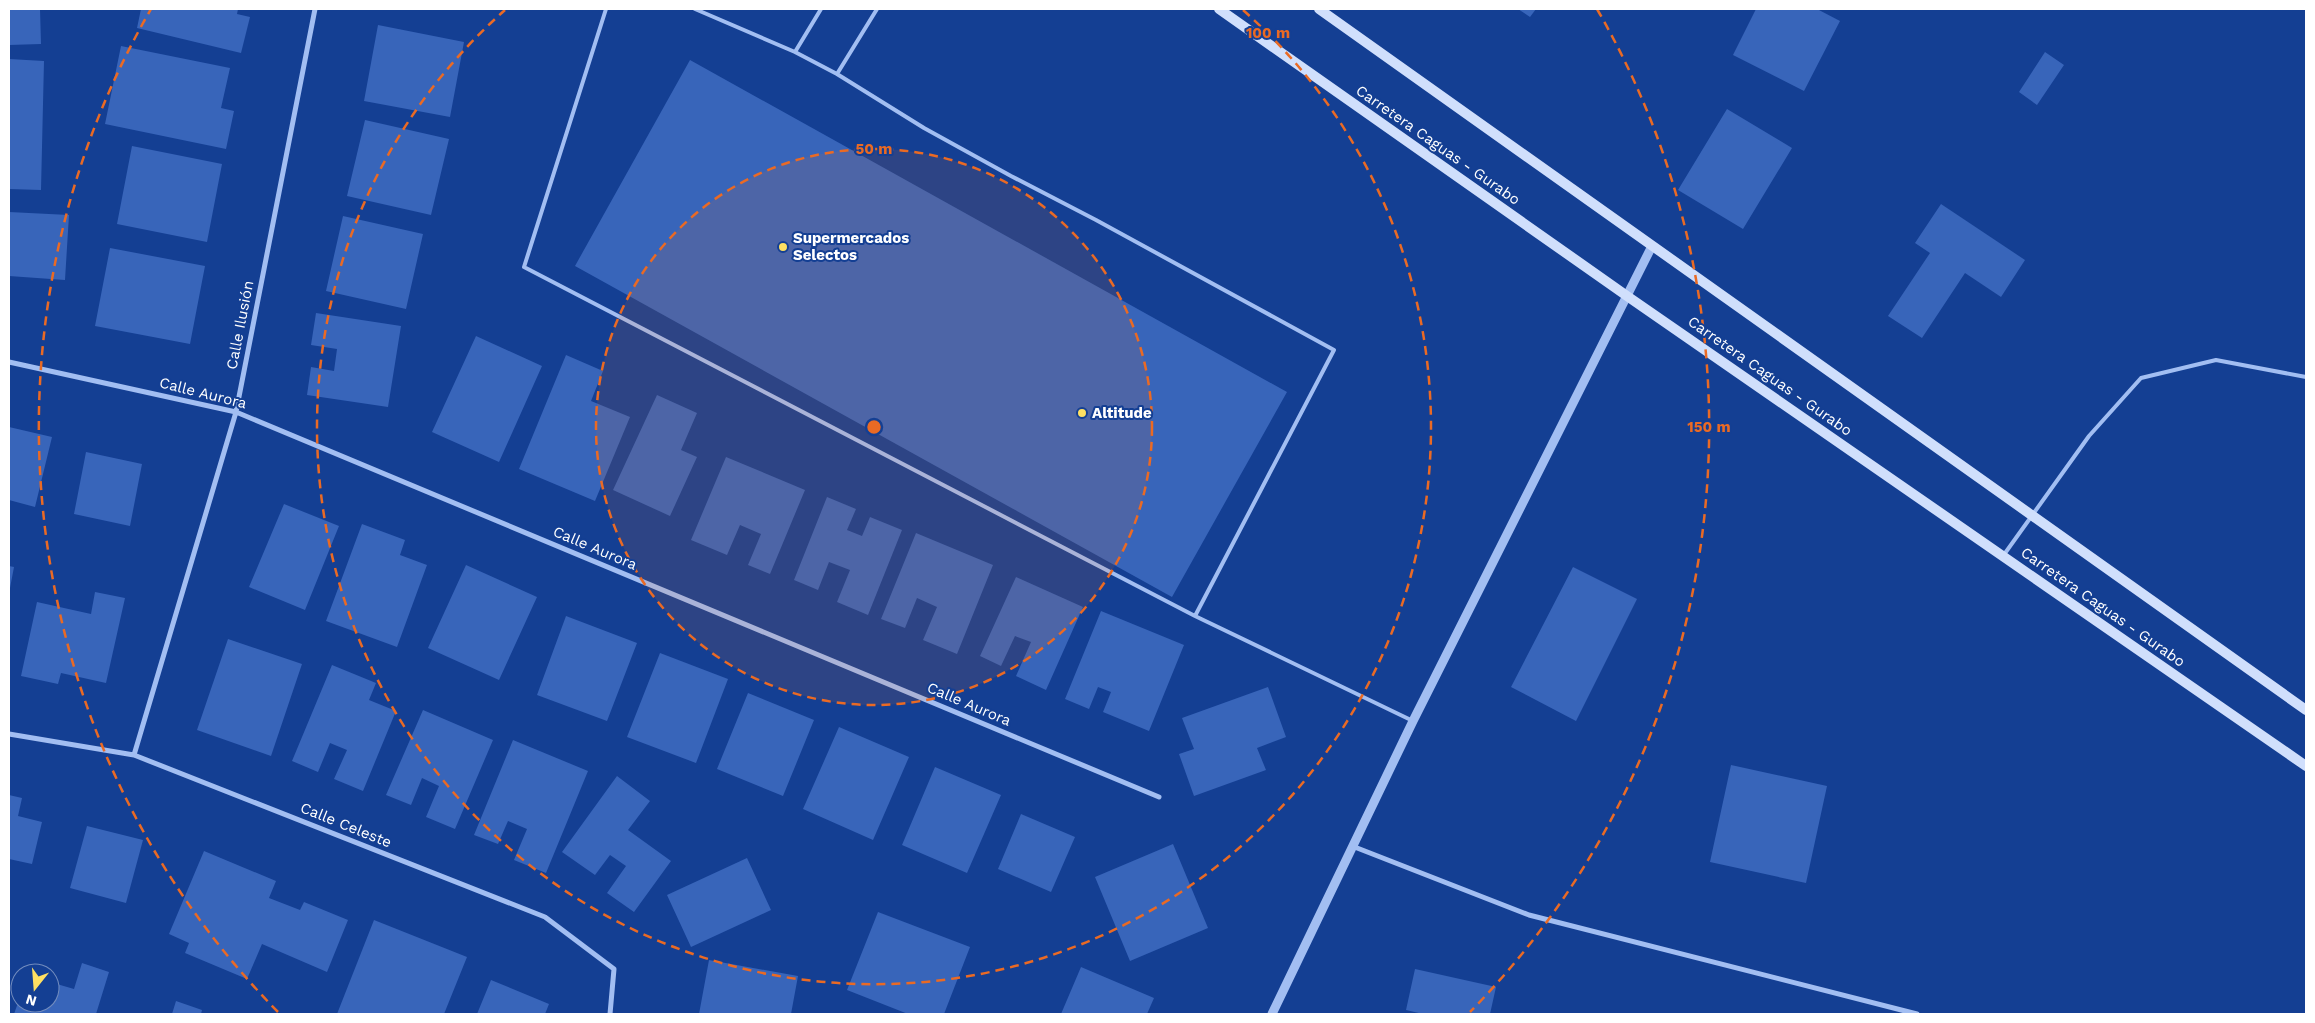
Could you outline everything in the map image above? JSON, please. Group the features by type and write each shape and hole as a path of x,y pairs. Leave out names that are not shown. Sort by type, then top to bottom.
{"main road":[{"name":"Carretera Caguas - Gurabo","path":"1219,9 1627,296 2306,766"},
{"path":"1319,9 2306,710"}],"street":[{"name":"Calle Ilusión","path":"134,755 236,412 315,9"},
{"path":"1272,1014 1351,846 1652,246"},
{"name":"Calle Aurora","path":"9,362 236,412 1159,797"},
{"name":"Calle Celeste","path":"9,734 134,755 545,918 614,970 611,1014"},
{"path":"1351,846 1529,915 1917,1014"}],"lane":[{"path":"606,9 524,267 1195,616 1413,721"},
{"path":"695,9 795,52 837,74 924,128 1334,350 1195,616"},
{"path":"795,52 821,9"},
{"path":"837,74 877,9"},
{"path":"2003,556 2089,436 2141,378 2216,360 2306,377"}],"building":[{"path":"9,9 40,9 41,44 9,45"},
{"path":"141,9 238,9 237,14 250,17 241,53 137,28"},
{"path":"1518,9 1536,9 1530,17"},
{"path":"1756,9 1817,9 1840,21 1804,91 1733,55"},
{"path":"378,25 464,42 450,117 364,101"},
{"path":"121,46 230,68 221,108 234,111 226,149 105,124"},
{"path":"2045,52 2064,65 2037,105 2019,92"},
{"path":"9,59 44,61 41,190 9,189"},
{"path":"690,60 1287,392 1172,597 575,266"},
{"path":"1727,109 1792,148 1743,229 1678,190"},
{"path":"365,120 449,139 431,215 347,196"},
{"path":"132,146 222,164 207,242 117,224"},
{"path":"1941,204 2025,260 2001,297 1965,273 1922,338 1888,316 1930,253 1915,243"},
{"path":"9,212 69,215 65,280 9,276"},
{"path":"343,216 423,234 406,309 326,291"},
{"path":"110,248 205,266 190,344 95,326"},
{"path":"316,313 401,326 388,407 307,395 311,367 334,371 337,349 311,345"},
{"path":"476,336 542,366 499,462 432,432"},
{"path":"566,355 603,371 591,401 630,417 595,501 519,469"},
{"path":"657,395 697,413 681,450 697,457 670,516 613,490"},
{"path":"9,427 52,437 35,507 9,500"},
{"path":"86,452 142,464 130,526 74,514"},
{"path":"726,457 805,490 770,574 748,565 761,534 740,525 727,555 691,540"},
{"path":"827,497 856,509 847,530 862,536 870,517 902,530 868,615 837,602 850,570 829,562 818,590 794,580"},
{"path":"284,504 339,526 305,610 249,587"},
{"path":"362,524 405,540 400,555 427,565 397,647 326,621"},
{"path":"916,533 993,565 957,654 923,640 937,607 917,598 905,628 881,619"},
{"path":"466,565 537,597 499,680 428,648"},
{"path":"9,566 14,567 10,588 9,588"},
{"path":"1573,567 1637,599 1576,721 1511,687"},
{"path":"1016,577 1083,607 1046,690 1016,676 1031,642 1015,636 1001,666 980,656"},
{"path":"95,592 125,598 106,683 61,673 58,684 21,676 37,602 91,614"},
{"path":"1101,611 1184,645 1149,731 1103,712 1111,692 1098,687 1089,709 1065,699"},
{"path":"566,616 637,643 607,721 537,695"},
{"path":"228,639 302,664 271,756 197,730"},
{"path":"660,653 728,679 696,763 627,737"},
{"path":"332,665 376,683 369,700 396,711 363,791 334,779 347,750 330,743 318,772 292,761"},
{"path":"1268,687 1286,737 1257,748 1266,770 1194,796 1179,754 1194,749 1182,718"},
{"path":"748,693 814,720 783,796 717,769"},
{"path":"423,710 493,740 455,829 426,817 439,786 422,778 411,805 386,795"},
{"path":"839,727 909,757 873,840 803,809"},
{"path":"513,740 588,771 546,873 514,860 527,829 508,821 498,844 474,835"},
{"path":"1731,765 1827,786 1806,883 1710,862"},
{"path":"935,767 1001,795 967,873 902,845"},
{"path":"617,776 650,801 628,830 671,861 634,912 607,893 626,866 610,855 595,875 562,852"},
{"path":"9,795 22,798 18,816 42,822 32,864 9,859"},
{"path":"1021,814 1075,837 1051,892 998,869"},
{"path":"87,826 143,840 126,903 70,888"},
{"path":"1173,844 1208,928 1130,961 1095,877"},
{"path":"204,851 276,881 269,898 300,910 304,902 348,920 327,972 262,944 247,979 185,953 189,943 169,934"},
{"path":"747,858 771,910 691,947 667,895"},
{"path":"878,912 970,947 944,1014 908,1014 847,990"},
{"path":"374,920 467,957 444,1014 337,1014"},
{"path":"709,960 798,976 791,1014 699,1014"},
{"path":"82,963 109,972 96,1014 14,1014 60,1013 60,985 74,989"},
{"path":"1081,967 1154,998 1147,1014 1061,1014"},
{"path":"1415,969 1496,987 1490,1014 1423,1014 1406,1010"},
{"path":"491,980 549,1004 545,1014 477,1014"},
{"path":"176,1001 202,1010 201,1014 172,1014"}],"place":[{"name":"Supermercados Selectos","path":"783,247"},
{"name":"Altitude","path":"1082,413"}]}
